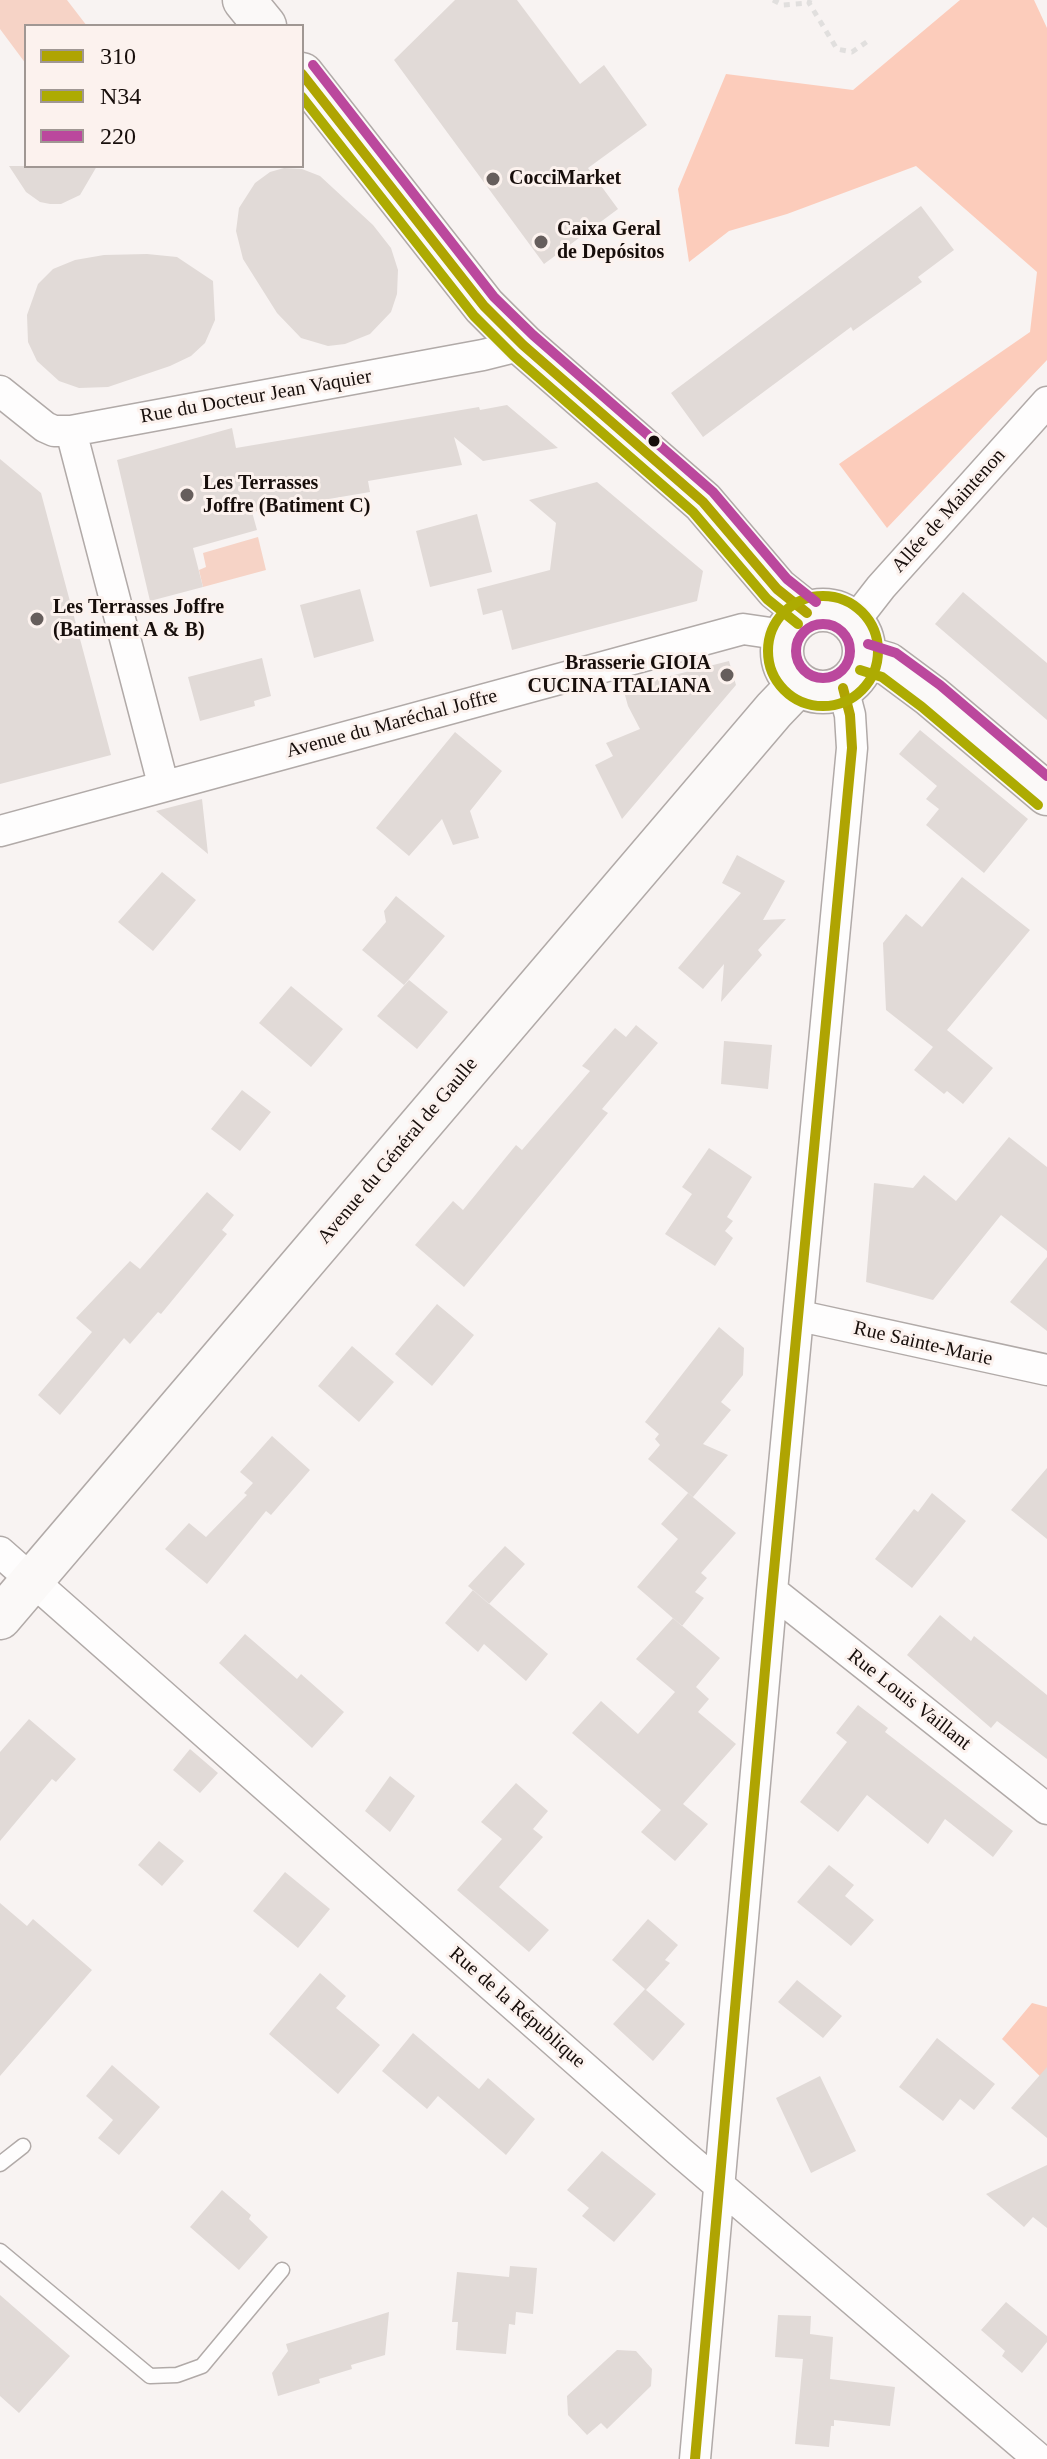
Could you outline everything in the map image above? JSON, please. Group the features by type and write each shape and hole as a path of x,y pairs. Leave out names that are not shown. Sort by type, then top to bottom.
{"street":[{"path":"244,0 263,24"},
{"path":"304,77 466,285 523,345 703,502 777,589 796,624"},
{"name":"Rue du Docteur Jean Vaquier","path":"0,392 45,427 54,431 71,431 523,345"},
{"name":"Allée de Maintenon","path":"854,656 881,587 1047,402"},
{"path":"71,431 163,784"},
{"path":"695,2459 772,1591 852,748 850,715 854,656 832,611 796,624 781,649 783,663 798,685 821,693 854,656"},
{"name":"Avenue du Maréchal Joffre","path":"0,831 163,784 743,629 796,624"},
{"path":"854,656 888,664 931,696 1047,794"},
{"name":"Avenue du Général de Gaulle","path":"0,1618 798,685"},
{"name":"Rue Sainte-Marie","path":"800,1316 1047,1370"},
{"name":"Rue de la République","path":"0,1552 718,2184 1039,2459"},
{"name":"Rue Louis Vaillant","path":"772,1591 1047,1809"}],"lane":[{"path":"0,2164 23,2146"},
{"path":"0,2251 150,2376 177,2375 202,2366 282,2270"}],"path":[{"path":"773,0 783,5 810,2 837,49 852,52 868,41"}],"shaded area":[{"path":"0,0 67,0 85,24 24,24 24,61 0,29"},
{"path":"960,0 1034,0 1047,28 1047,360 887,528 839,464 1030,332 1037,272 916,166 787,214 729,231 689,262 678,189 726,74 853,90"},
{"path":"258,537 266,570 203,587 199,570 206,567 203,553"},
{"path":"1032,2003 1047,2007 1047,2083 1002,2039"}],"building":[{"path":"455,0 517,0 580,84 604,65 647,125 588,168 618,209 544,264 394,60"},
{"path":"9,166 96,168 80,195 61,204 40,202 26,192"},
{"path":"284,168 302,169 320,176 373,225 391,248 398,270 397,294 391,312 370,334 345,344 328,346 301,338 277,313 243,259 236,231 239,208 255,183 270,172"},
{"path":"921,206 954,250 918,277 922,282 853,331 851,327 703,437 671,393"},
{"path":"104,255 177,257 213,281 215,320 205,343 191,356 170,366 108,387 79,388 59,381 37,361 28,342 27,315 38,284 53,269 75,260"},
{"path":"507,405 558,448 483,461 454,437 462,465 368,481 370,492 252,512 257,530 193,548 203,587 150,601 117,460 232,428 236,448 479,407 480,410"},
{"name":"Les Terrasses Joffre (Batiment A & B)","path":"0,459 41,493 111,755 0,784"},
{"path":"597,482 703,571 697,601 512,650 502,610 483,615 477,589 550,570 556,523 529,500"},
{"path":"477,514 492,572 430,587 416,531"},
{"path":"360,589 374,641 314,658 300,605"},
{"path":"963,592 1047,663 1047,720 935,624"},
{"path":"262,658 271,696 254,701 255,706 200,721 188,677"},
{"path":"729,661 736,685 622,819 595,765 613,756 606,743 640,729 623,688"},
{"path":"920,730 1028,819 984,873 926,825 939,809 926,799 937,786 899,754"},
{"path":"455,732 502,771 470,811 479,838 453,845 442,819 409,856 376,828"},
{"path":"202,799 208,854 156,811"},
{"path":"737,855 785,881 763,920 786,919 758,950 762,955 721,1002 724,964 703,989 678,968 741,893 722,883"},
{"path":"162,872 196,900 153,951 118,922"},
{"path":"962,877 1030,930 947,1030 993,1068 963,1104 947,1091 944,1094 914,1070 933,1047 886,1010 883,943 906,914 922,927"},
{"path":"396,896 445,936 404,985 362,950 386,922 384,911"},
{"path":"409,980 448,1012 417,1049 377,1016"},
{"path":"291,986 343,1029 311,1067 259,1023"},
{"path":"636,1025 658,1043 602,1109 608,1113 464,1287 415,1245 453,1201 463,1210 516,1145 522,1150 590,1071 582,1066 615,1028 626,1037"},
{"path":"724,1041 772,1045 768,1089 721,1084"},
{"path":"242,1090 271,1112 240,1151 211,1129"},
{"path":"1009,1137 1047,1167 1047,1251 1001,1215 933,1300 866,1282 874,1183 913,1188 924,1175 956,1201"},
{"path":"709,1148 752,1177 727,1217 733,1221 725,1231 733,1238 715,1266 665,1234 692,1194 682,1187"},
{"path":"207,1192 234,1215 222,1230 227,1234 161,1314 158,1312 130,1344 124,1338 60,1415 38,1395 92,1332 76,1318 130,1261 140,1269"},
{"path":"1047,1257 1047,1331 1010,1302"},
{"path":"437,1304 474,1335 432,1386 395,1354"},
{"path":"719,1327 744,1348 743,1375 721,1402 731,1410 703,1444 728,1455 693,1497 648,1459 660,1445 655,1439 659,1434 645,1422"},
{"path":"352,1346 394,1382 359,1422 318,1386"},
{"path":"272,1436 310,1470 271,1515 266,1511 207,1584 165,1549 189,1523 206,1537 247,1495 244,1493 253,1483 240,1472"},
{"path":"1047,1468 1047,1539 1011,1510"},
{"path":"688,1493 736,1533 701,1573 707,1578 695,1592 704,1598 682,1626 637,1587 678,1539 661,1524"},
{"path":"932,1493 966,1521 912,1588 875,1559 914,1509 918,1512"},
{"path":"505,1546 525,1564 489,1604 468,1586"},
{"path":"473,1590 548,1654 526,1681 484,1644 478,1652 445,1623"},
{"path":"940,1615 971,1641 974,1636 1047,1695 1047,1759 997,1721 991,1728 907,1655"},
{"path":"673,1618 720,1658 696,1687 709,1699 698,1712 736,1744 683,1804 708,1824 675,1861 641,1832 661,1810 572,1733 601,1701 638,1734 675,1692 636,1659"},
{"path":"245,1634 297,1679 301,1674 344,1712 312,1748 219,1663"},
{"path":"858,1705 888,1728 885,1732 1013,1831 993,1857 945,1819 928,1844 867,1795 838,1832 800,1802 847,1742 836,1733"},
{"path":"29,1719 76,1759 56,1782 52,1779 0,1841 0,1752"},
{"path":"190,1749 218,1773 200,1793 173,1770"},
{"path":"390,1776 415,1796 390,1832 365,1811"},
{"path":"516,1783 548,1811 533,1829 543,1837 499,1887 549,1930 529,1952 457,1890 502,1839 481,1822"},
{"path":"159,1841 184,1861 162,1886 138,1865"},
{"path":"829,1865 854,1885 845,1896 874,1920 851,1946 797,1902"},
{"path":"285,1872 330,1909 298,1948 253,1911"},
{"path":"0,1903 27,1926 33,1919 92,1970 0,2076"},
{"path":"648,1919 678,1945 665,1960 670,1963 646,1990 685,2024 653,2061 613,2024 645,1989 612,1960"},
{"path":"320,1973 346,1996 336,2008 380,2045 338,2094 269,2034"},
{"path":"797,1980 842,2016 823,2038 778,2002"},
{"path":"413,2033 479,2089 488,2078 535,2119 506,2155 438,2096 427,2109 382,2071"},
{"path":"937,2038 995,2084 974,2110 960,2099 943,2121 899,2087"},
{"path":"112,2065 160,2107 119,2155 98,2138 113,2120 86,2096"},
{"path":"1047,2067 1047,2138 1011,2108"},
{"path":"820,2076 856,2151 811,2173 776,2098"},
{"path":"602,2151 656,2194 614,2242 582,2216 589,2208 567,2190"},
{"path":"1047,2165 1047,2228 1033,2217 1024,2227 986,2194"},
{"path":"222,2190 251,2215 249,2219 268,2237 239,2270 190,2227"},
{"path":"510,2266 537,2268 533,2314 516,2312 515,2325 509,2324 506,2354 456,2350 458,2322 452,2322 457,2272 509,2277"},
{"path":"0,2295 70,2356 19,2413 0,2396"},
{"path":"1006,2302 1047,2336 1047,2342 1022,2373 1002,2356 1005,2351 981,2330"},
{"path":"389,2312 385,2355 351,2365 352,2369 319,2379 320,2383 278,2396 272,2373 288,2351 286,2344"},
{"path":"778,2315 811,2316 810,2334 833,2337 830,2379 895,2387 890,2426 834,2420 829,2447 795,2444 803,2359 775,2357"},
{"path":"617,2350 636,2351 652,2369 651,2386 607,2429 601,2423 587,2435 568,2415 567,2396"}],"transit line":[{"name":"220","path":"313,65 494,297 533,335 713,492 787,579 816,602"},
{"name":"310","path":"304,77 484,306 523,345 703,502 777,589 807,613"},
{"name":"N34","path":"304,100 474,316 514,356 693,512 767,599 798,624"},
{"name":"N34","path":"823,596 844,600 862,612 874,630 878,651 874,672 862,690 844,702 823,706 802,702 784,690 772,672 768,651 772,630 784,612 802,600 823,596"},
{"name":"220","path":"823,624 842,632 850,651 842,670 823,678 804,670 796,651 804,632 823,624"},
{"name":"220","path":"868,644 896,653 940,685 1047,776"},
{"name":"N34","path":"860,670 882,677 922,707 1038,805"},
{"name":"310","path":"695,2459 772,1591 852,748 850,715 843,688"}],"place":[{"name":"CocciMarket","path":"493,179"},
{"name":"Caixa Geral de Depósitos","path":"541,242"},
{"name":"Les Terrasses Joffre (Batiment C)","path":"187,495"},
{"name":"Les Terrasses Joffre (Batiment A & B)","path":"37,619"},
{"name":"Brasserie GIOIA CUCINA ITALIANA","path":"727,675"}]}
